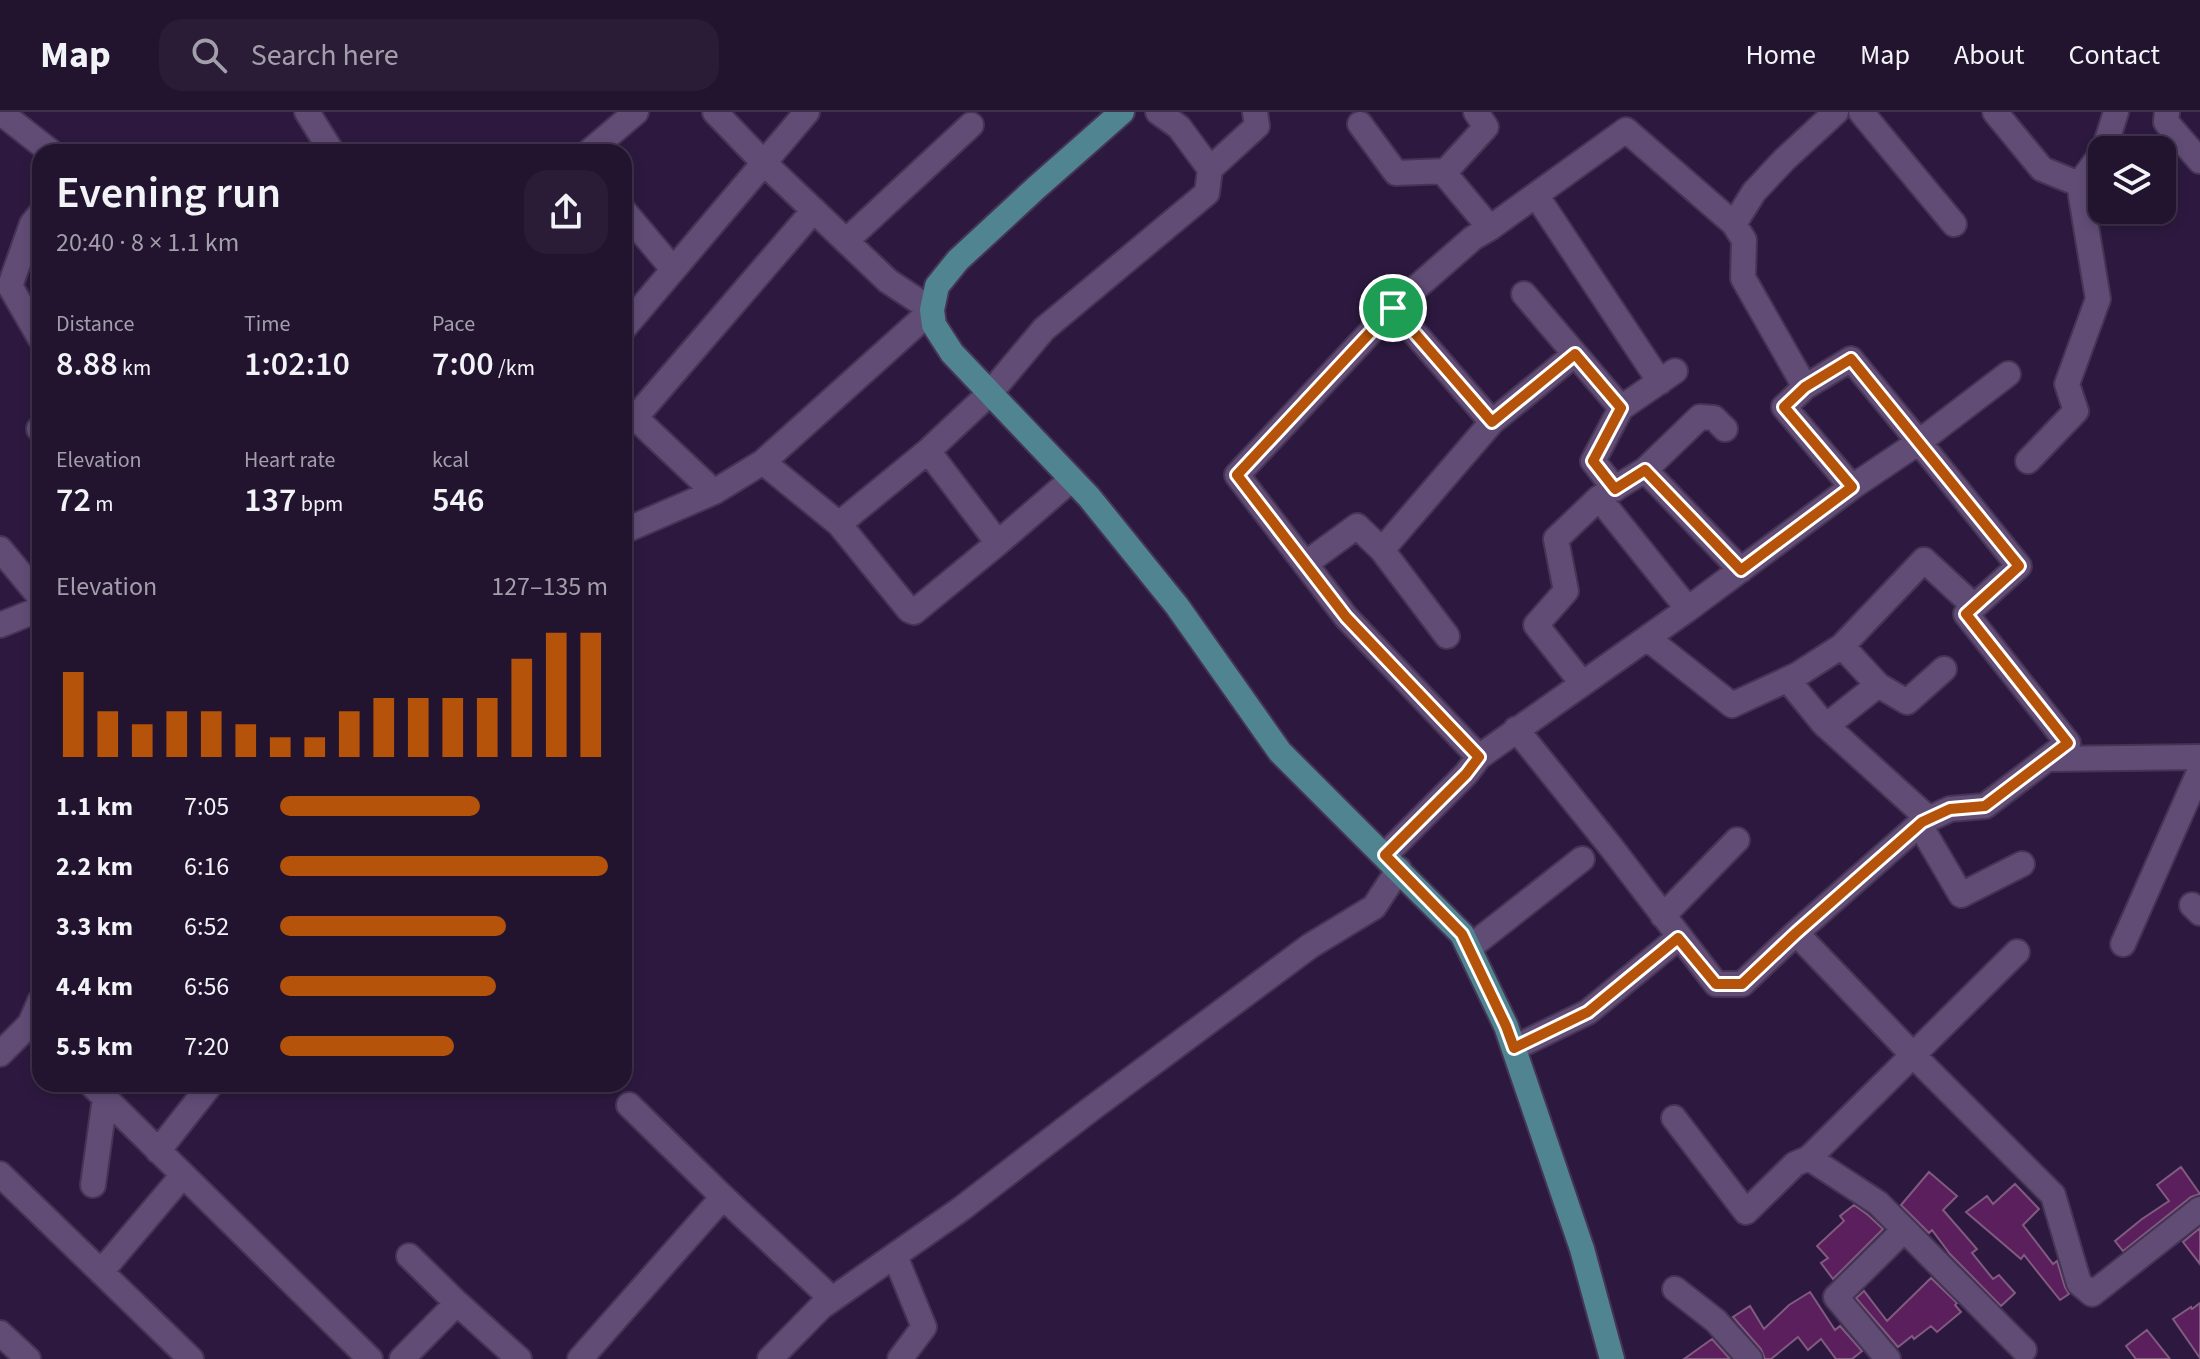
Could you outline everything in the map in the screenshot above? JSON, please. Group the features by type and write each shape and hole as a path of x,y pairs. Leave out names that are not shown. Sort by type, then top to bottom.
{"main road":[{"path":"1122,112 958,260 937,286 932,310 934,325 952,353 1089,497 1177,606 1280,752 1462,934 1514,1048 1582,1249 1612,1359"}],"street":[{"path":"0,112 41,144"},
{"path":"307,112 327,144"},
{"path":"598,144 636,112"},
{"path":"632,528 714,492 763,462 932,310 888,281 715,112"},
{"path":"632,318 807,112"},
{"path":"1158,112 1179,127 1210,169"},
{"path":"839,524 928,451 991,392 1044,329 1207,193 1210,169 1257,126 1255,112"},
{"path":"1476,112 1486,127 1444,173 1490,228"},
{"path":"1734,224 1754,192 1836,112"},
{"path":"1861,112 1954,224"},
{"path":"1995,112 2042,169 2079,184"},
{"path":"2108,136 2116,112"},
{"path":"2167,112 2166,122 2200,161"},
{"path":"1479,757 1346,617 1237,475 1393,308 1473,238 1536,195 1632,121 1734,224 1744,240 1743,278 1805,387"},
{"path":"1360,124 1396,173 1446,171"},
{"path":"846,241 971,125"},
{"path":"2028,461 2076,411 2067,384 2098,299 2079,184 2088,172"},
{"path":"1536,195 1668,377 1621,408 1593,461 1607,493 1688,609"},
{"path":"632,413 814,210"},
{"path":"632,220 673,269"},
{"path":"32,224 10,286 32,324"},
{"path":"1524,294 1621,408"},
{"path":"1393,308 1492,422"},
{"path":"1382,550 1492,422 1575,354"},
{"path":"1516,729 1716,984 1742,984 1925,822 1950,809 1985,806 2068,743 1966,614 2019,566 1851,359 1805,387 1784,407 1852,487"},
{"path":"770,1359 821,1307 961,1209 1310,946 1374,907 1392,862 1479,757 1688,609 1852,487 1919,442 2008,374"},
{"path":"1582,683 1536,625 1566,591 1556,539 1607,493 1645,470 1700,417 1714,418 1725,429"},
{"path":"632,418 714,492"},
{"path":"928,451 998,543"},
{"path":"763,462 839,524 909,610 914,612 1072,479"},
{"path":"1645,470 1741,570"},
{"path":"1305,564 1357,526 1382,550 1447,636"},
{"path":"0,549 32,587"},
{"path":"1647,638 1732,705 1788,680 1842,646 1924,560 1974,606"},
{"path":"0,625 32,612"},
{"path":"1842,646 1878,685 1907,702 1944,669"},
{"path":"1788,680 1826,726 1925,822 1961,895 2022,864"},
{"path":"1826,726 1878,685"},
{"path":"2048,759 2200,757"},
{"path":"2123,944 2200,770"},
{"path":"1663,916 1737,840"},
{"path":"1469,948 1582,859"},
{"path":"1796,933 2053,1195 2079,1283 2092,1294 2200,1209"},
{"path":"1514,1048 1588,1012 1678,938"},
{"path":"1674,1118 1746,1212 1795,1164 1809,1158 2017,952"},
{"path":"0,1054 32,1031"},
{"path":"93,1185 98,1092"},
{"path":"99,1092 370,1359"},
{"path":"158,1151 205,1092"},
{"path":"629,1105 832,1299"},
{"path":"1809,1158 1878,1203 2024,1350"},
{"path":"0,1174 191,1359"},
{"path":"101,1272 183,1175"},
{"path":"580,1359 723,1197"},
{"path":"1888,1359 1836,1297 1904,1230"},
{"path":"409,1256 519,1359"},
{"path":"895,1256 924,1327 900,1359"},
{"path":"1675,1289 1716,1321 1750,1359"},
{"path":"402,1359 457,1303"},
{"path":"0,1333 28,1359"}],"building":[{"path":"2181,1167 2200,1194 2191,1197 2123,1251 2115,1241 2169,1201 2157,1185"},
{"path":"1929,1172 1957,1196 1943,1210 1977,1249 1972,1253 1993,1279 1999,1275 2015,1293 2001,1306 1950,1254 1932,1230 1929,1233 1901,1205"},
{"path":"2015,1184 2039,1209 2023,1225 2053,1264 2057,1261 2069,1294 2060,1300 2024,1255 2021,1259 1966,1212 1987,1196 1993,1204"},
{"path":"1854,1205 1883,1229 1833,1279 1821,1263 1828,1258 1817,1246 1844,1221 1840,1216"},
{"path":"2200,1228 2200,1264 2183,1242"},
{"path":"1931,1278 1957,1303 1955,1305 1961,1312 1937,1332 1931,1326 1898,1347 1856,1298 1864,1291 1887,1321"},
{"path":"1810,1292 1835,1330 1840,1326 1862,1351 1852,1359 1836,1359 1821,1339 1808,1350 1798,1337 1771,1359 1765,1359 1761,1349 1733,1317 1750,1306 1764,1329 1789,1305"},
{"path":"2200,1303 2200,1358 2173,1319"},
{"path":"2147,1330 2170,1359 2136,1359 2126,1346"},
{"path":"1712,1339 1730,1359 1684,1359"}],"route":[{"path":"1393,308 1492,422 1575,354 1621,408 1593,461 1615,489 1645,470 1741,570 1852,487 1784,407 1805,387 1851,359 2019,566 1966,614 2068,743 1985,806 1950,809 1922,822 1742,984 1716,984 1678,938 1588,1012 1514,1048 1462,934 1385,855 1479,757 1346,617 1237,475 1393,308"}]}
